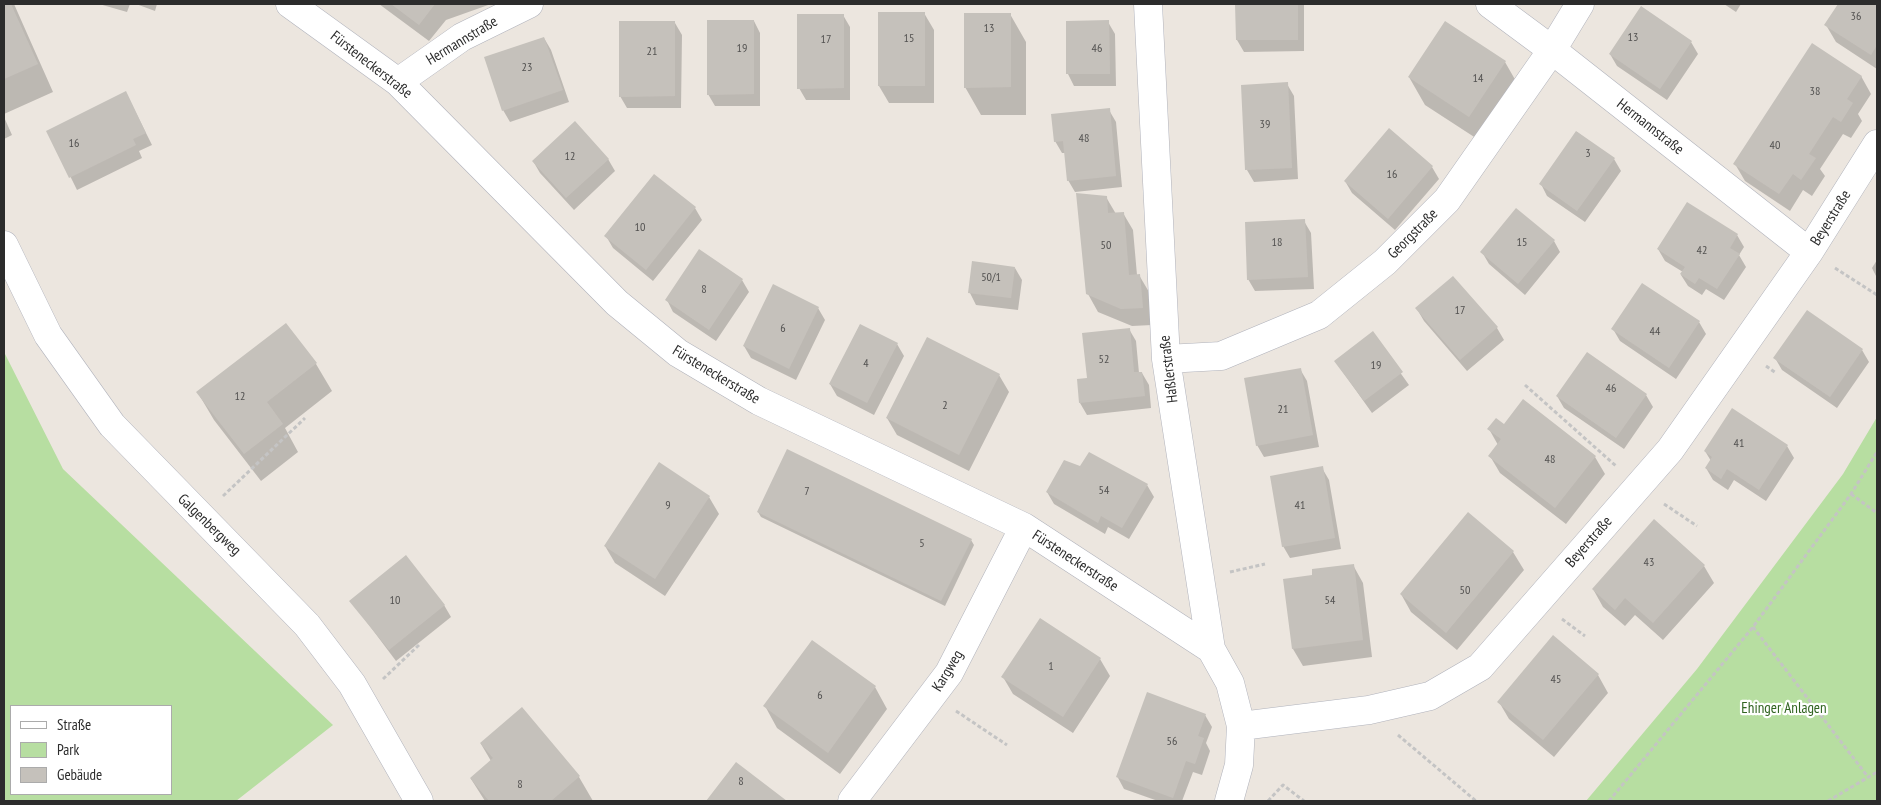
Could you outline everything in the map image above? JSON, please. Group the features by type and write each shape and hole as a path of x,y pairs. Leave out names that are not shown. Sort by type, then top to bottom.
{"street":[{"name":"Fürsteneckerstraße","path":"290,4 398,82 617,303 678,354 759,401 1024,527 1211,649"},
{"name":"Hermannstraße","path":"398,82 462,37 529,4"},
{"name":"Haßlerstraße","path":"1148,4 1166,359 1211,649 1230,683 1242,726"},
{"name":"Hermannstraße","path":"1490,4 1552,50 1809,252"},
{"name":"Georgstraße","path":"1166,359 1221,356 1319,315 1385,262 1447,200 1552,50 1580,4"},
{"name":"Beyerstraße","path":"1242,726 1369,710 1430,696 1480,667 1670,450 1809,252 1877,144"},
{"name":"Galgenbergweg","path":"4,245 48,335 112,425 307,625 352,684 419,801"},
{"name":"Kargweg","path":"852,801 949,673 1024,527"},
{"path":"1229,801 1239,765 1242,726"}],"path":[{"path":"1809,252 1877,295"},
{"path":"1525,385 1639,486 1696,526"},
{"path":"200,517 304,418"},
{"path":"1609,801 1753,627 1851,494 1877,452"},
{"path":"1851,494 1877,514"},
{"path":"1753,627 1868,777"},
{"path":"361,700 419,645"},
{"path":"933,696 1007,745"},
{"path":"1369,710 1476,801"},
{"path":"1828,801 1877,772"},
{"path":"1268,801 1283,785 1304,801"}],"green space":[{"path":"4,352 63,469 333,725 236,801 4,801"},
{"name":"Ehinger Anlagen","path":"1877,417 1877,801 1586,801 1697,669 1843,474"}],"building":[{"path":"4,4 11,4 38,64 4,79"},
{"path":"391,4 435,4 419,25"},
{"path":"1235,4 1298,4 1298,40 1236,40"},
{"path":"1838,4 1877,4 1877,45 1871,55 1824,25"},
{"path":"1641,6 1692,41 1660,89 1609,54"},
{"path":"878,12 925,12 925,86 878,86"},
{"path":"964,13 1011,13 1011,87 964,88"},
{"path":"797,14 844,14 844,88 797,89"},
{"path":"707,20 754,20 754,94 707,95"},
{"path":"1109,20 1110,74 1066,74 1066,21"},
{"path":"619,21 675,21 675,96 619,97"},
{"path":"1445,21 1506,61 1469,117 1408,77"},
{"path":"544,37 563,90 502,111 484,57"},
{"path":"1812,43 1862,76 1847,99 1853,103 1841,122 1833,117 1809,154 1816,158 1801,180 1793,174 1779,194 1733,164"},
{"path":"1288,82 1292,168 1245,170 1241,85"},
{"path":"126,91 146,133 133,139 136,145 69,178 46,131"},
{"path":"1110,108 1116,176 1067,181 1063,141 1054,142 1051,114"},
{"path":"575,121 609,159 566,198 532,161"},
{"path":"1389,128 1433,166 1388,219 1344,181"},
{"path":"1576,131 1615,158 1577,211 1539,184"},
{"path":"654,174 696,207 646,270 604,236"},
{"path":"1076,193 1107,196 1108,213 1124,212 1129,275 1140,274 1143,308 1121,309 1086,294"},
{"path":"1687,202 1738,234 1730,248 1740,254 1717,289 1699,278 1695,284 1680,274 1685,267 1657,249"},
{"path":"1516,208 1555,240 1518,284 1480,252"},
{"path":"1305,219 1308,277 1247,280 1245,222"},
{"path":"699,249 743,279 709,330 665,300"},
{"path":"972,261 1015,267 1011,298 968,293"},
{"path":"1453,276 1498,327 1460,360 1415,308"},
{"path":"1642,283 1700,321 1669,368 1611,329"},
{"path":"773,284 819,307 789,369 743,346"},
{"path":"1807,310 1863,349 1830,397 1773,358"},
{"path":"286,323 317,363 267,402 283,424 244,454 196,392"},
{"path":"860,324 898,343 867,403 829,384"},
{"path":"1130,328 1134,372 1142,372 1145,396 1079,403 1077,379 1087,378 1082,333"},
{"path":"1373,331 1403,372 1364,401 1334,361"},
{"path":"927,337 1000,374 959,455 886,418"},
{"path":"1587,352 1647,394 1616,438 1556,396"},
{"path":"1301,368 1313,435 1256,446 1244,378"},
{"path":"1523,399 1596,456 1555,508 1488,456 1501,439 1487,429 1496,418 1504,424"},
{"path":"1732,408 1788,445 1759,490 1727,469 1721,479 1705,468 1712,457 1704,451"},
{"path":"787,449 972,539 941,601 757,512"},
{"path":"1089,452 1148,484 1122,528 1101,516 1098,523 1046,492 1064,460 1080,466"},
{"path":"659,462 710,496 655,579 604,546"},
{"path":"1323,466 1335,538 1282,547 1270,476"},
{"path":"1468,512 1514,551 1446,633 1400,594"},
{"path":"1654,519 1705,565 1653,623 1625,598 1615,610 1592,589"},
{"path":"406,555 445,605 389,650 349,601"},
{"path":"1354,564 1363,640 1292,649 1283,579 1312,575 1312,569"},
{"path":"1040,618 1101,658 1063,717 1001,677"},
{"path":"1553,635 1599,674 1543,740 1497,702"},
{"path":"812,640 876,686 828,753 763,706"},
{"path":"1147,692 1206,714 1198,736 1204,738 1195,764 1186,761 1173,798 1116,777"},
{"path":"522,707 580,776 551,801 489,801 470,778 493,758 480,743"},
{"path":"736,762 787,801 706,801"}]}
